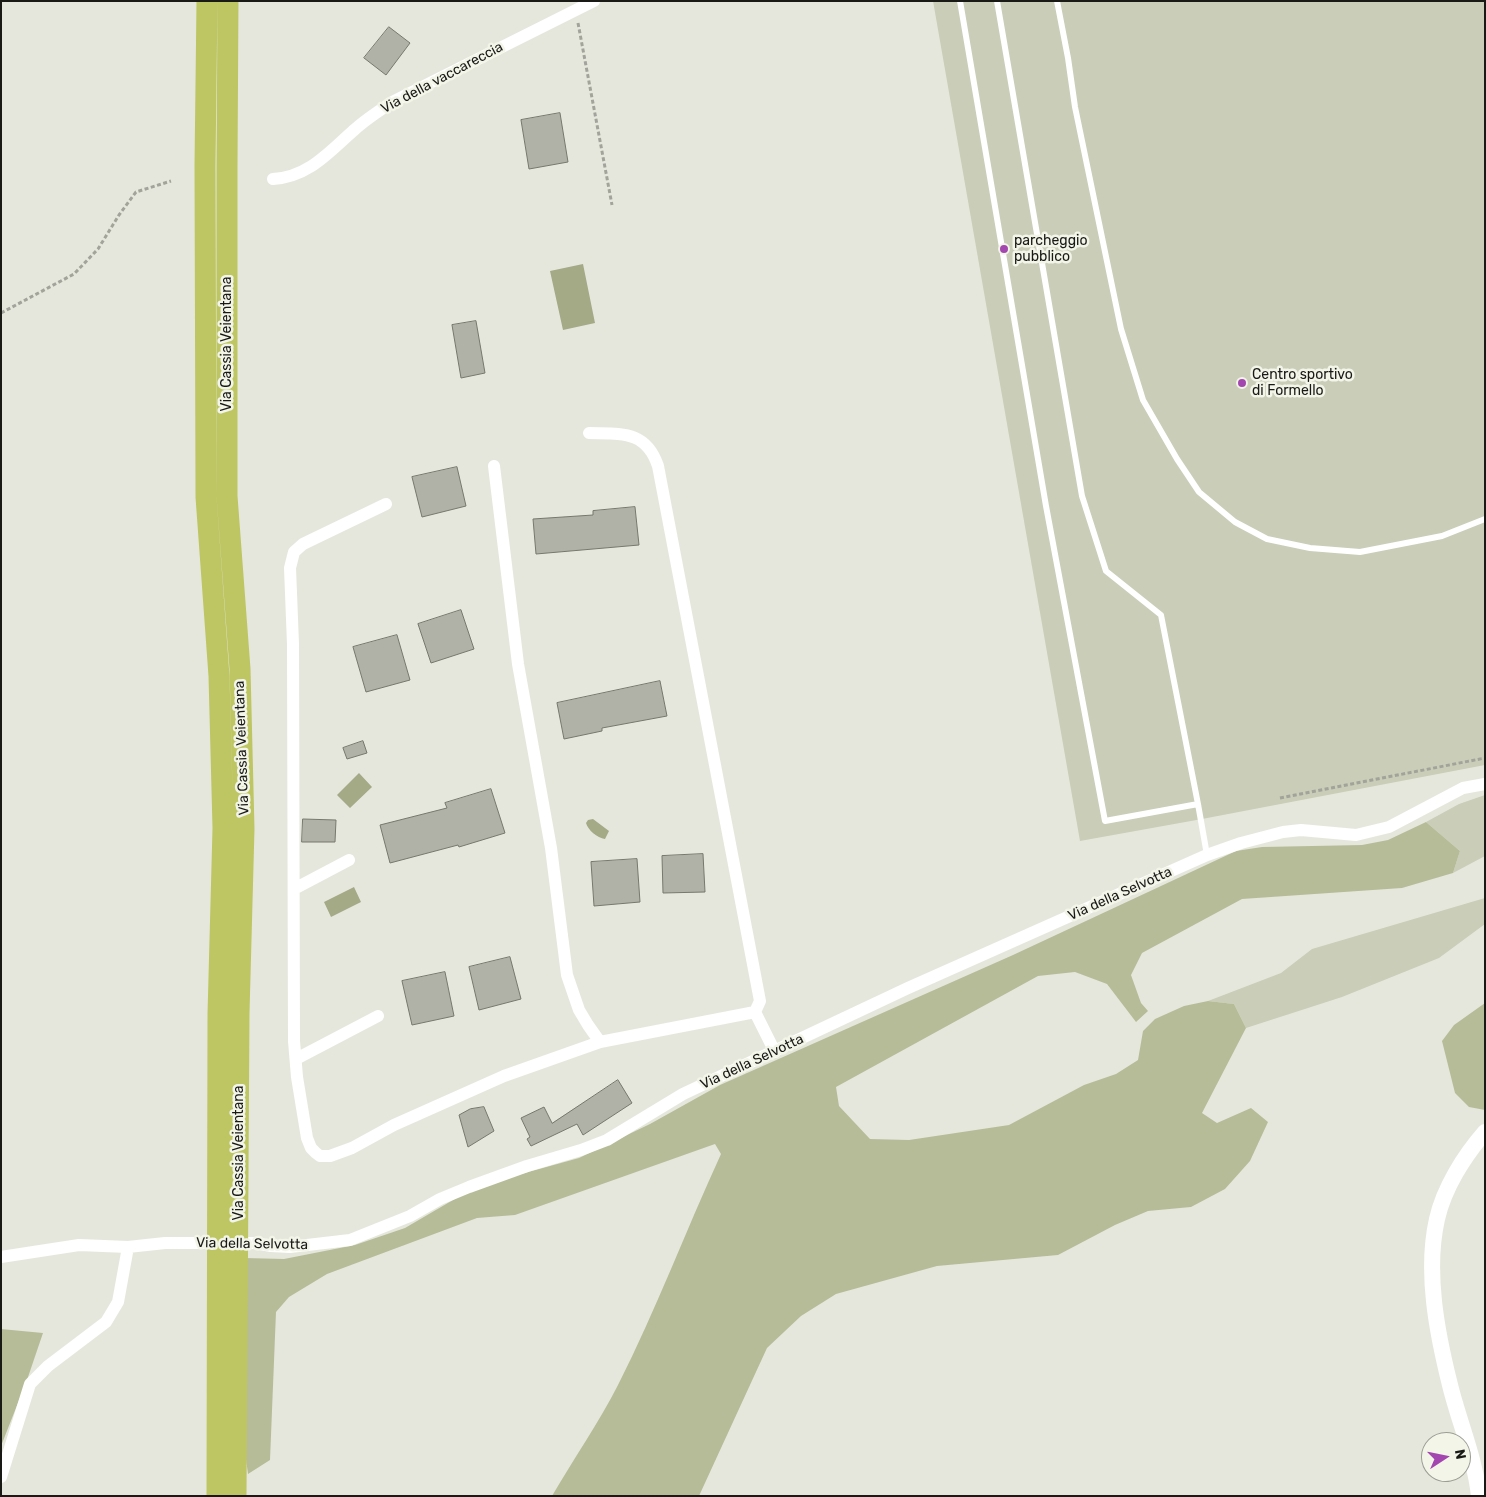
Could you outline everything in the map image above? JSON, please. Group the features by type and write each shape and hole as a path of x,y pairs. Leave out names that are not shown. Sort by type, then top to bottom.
{"highway":[{"name":"Via Cassia Veientana","path":"207,1 205,165 206,497 219,676 223,828 218,1014 217,1496"},
{"name":"Via Cassia Veientana","path":"228,1 227,496 240,669 244,829 239,1023 236,1496"}],"street":[{"name":"Via della vaccareccia","path":"273,179 306,171 326,157 367,119 394,101 594,1"},
{"path":"589,433 621,434 640,440 650,448 658,466 760,1001 755,1012"},
{"path":"494,466 518,664 551,848 568,975 579,1010 600,1042"},
{"path":"386,504 308,541 294,552 291,559 296,1059 307,1138 311,1148 320,1156 330,1156 352,1148 394,1125 504,1076 600,1042 755,1012"},
{"name":"Via della Selvotta","path":"1,1257 79,1245 128,1247 165,1244 255,1243 290,1247 350,1240 410,1216 440,1199 469,1186 607,1140 683,1094 908,988 1207,855 1241,843 1283,832 1301,830 1356,835 1389,827 1463,788 1485,784"},
{"path":"294,889 349,860"},
{"path":"755,1012 775,1052"},
{"path":"296,1059 378,1016"},
{"path":"1479,1496 1475,1472 1444,1357 1435,1300 1433,1263 1437,1217 1444,1197 1460,1166 1485,1132"},
{"path":"1,1477 30,1384 48,1366 106,1322 118,1302 128,1247"}],"lane":[{"path":"960,1 1045,496 1104,821 1198,804"},
{"path":"998,1 1082,496 1106,571 1161,615 1207,855"},
{"path":"1057,1 1068,58 1074,107 1121,329 1143,400 1177,460 1199,492 1235,522 1266,539 1310,548 1360,552 1442,536 1485,519"}],"path":[{"path":"576,10 612,205"},
{"path":"1,314 74,274 98,249 136,192 171,181"},
{"path":"1280,798 1485,758"}],"shaded area":[{"name":"Centro sportivo di Formello","path":"933,1 1485,1 1485,765 1080,841"},
{"path":"583,264 595,323 563,330 550,271"},
{"path":"359,773 372,787 350,808 337,795"},
{"path":"1485,795 1485,856 1453,873 1460,851 1426,822 1459,804"},
{"path":"593,819 609,831 605,839 596,835 587,826 588,820"},
{"path":"1426,822 1460,851 1453,873 1402,888 1242,899 1142,953 1131,975 1141,1003 1148,1011 1136,1022 1107,984 1075,972 1038,976 836,1087 839,1106 870,1139 909,1140 1009,1125 1084,1085 1116,1074 1138,1060 1143,1031 1155,1019 1184,1006 1208,1001 1234,1004 1246,1028 1202,1113 1217,1123 1251,1108 1268,1122 1250,1161 1225,1189 1191,1207 1148,1211 1115,1225 1058,1255 937,1266 836,1294 801,1316 767,1348 699,1496 552,1496 611,1399 632,1357 721,1154 715,1144 515,1215 477,1218 327,1274 289,1297 276,1312 270,1460 248,1474 245,1452 244,1258 284,1259 355,1245 405,1228 465,1193 503,1179 579,1158 650,1124 720,1085 1013,955 1236,851 1262,847 1362,845 1388,840"},
{"path":"354,887 361,902 331,917 324,902"},
{"path":"1485,898 1485,924 1439,958 1342,997 1246,1028 1234,1004 1208,1001 1281,973 1312,949"},
{"path":"1485,1003 1485,1110 1469,1107 1455,1093 1442,1041 1454,1025"},
{"path":"1,1329 43,1333 1,1446"}],"building":[{"path":"389,27 410,43 386,75 364,58"},
{"path":"560,113 568,162 529,169 521,120"},
{"path":"476,321 485,373 461,378 452,325"},
{"path":"457,467 466,506 422,517 412,477"},
{"path":"635,507 639,545 536,554 533,519 593,515 593,511"},
{"path":"461,610 474,649 431,663 418,624"},
{"path":"397,635 410,680 366,692 353,647"},
{"path":"660,681 667,716 602,728 602,731 564,739 557,703"},
{"path":"363,741 367,753 347,759 343,748"},
{"path":"491,789 505,833 459,847 458,845 390,863 380,825 447,808 445,803"},
{"path":"303,819 336,820 335,842 302,842"},
{"path":"703,854 705,892 663,893 662,856"},
{"path":"637,859 640,902 594,906 591,862"},
{"path":"510,957 521,999 479,1010 469,967"},
{"path":"445,972 454,1016 412,1025 402,981"},
{"path":"618,1080 632,1103 583,1135 577,1124 531,1146 527,1139 530,1137 521,1118 544,1107 552,1123"},
{"path":"484,1107 494,1131 468,1147 459,1115 470,1109"}],"place":[{"name":"parcheggio pubblico","path":"1004,249"},
{"name":"Centro sportivo di Formello","path":"1242,383"}]}
